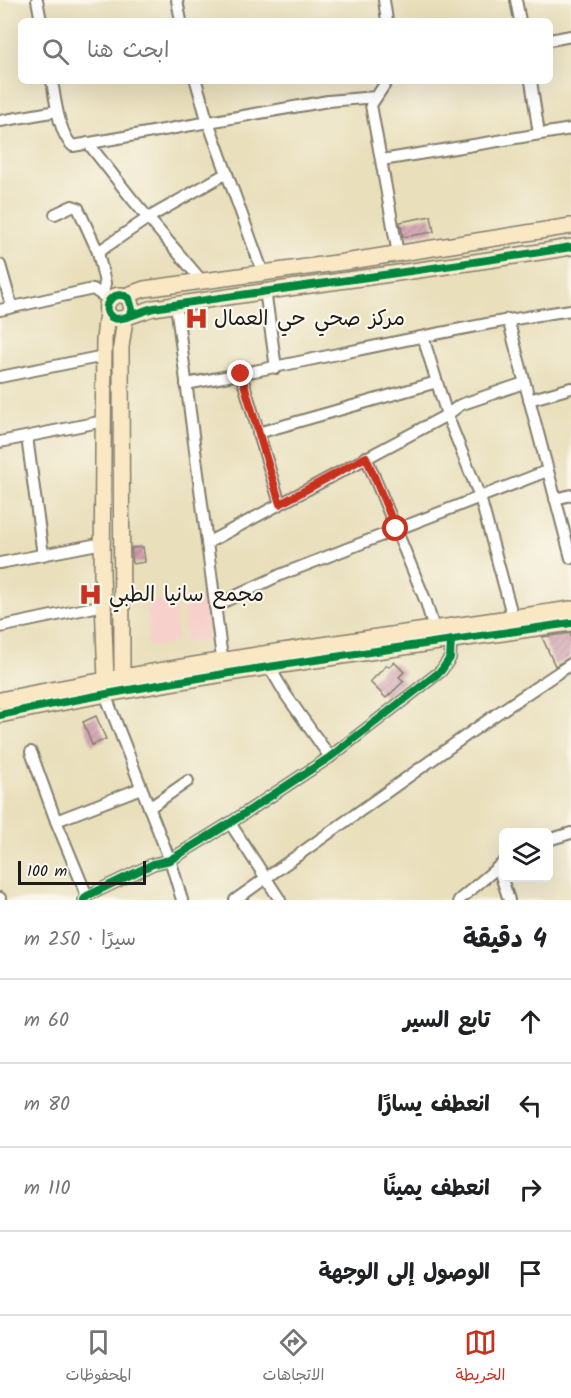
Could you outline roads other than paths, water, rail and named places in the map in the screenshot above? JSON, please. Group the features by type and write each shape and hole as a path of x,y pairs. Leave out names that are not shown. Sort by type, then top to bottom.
{"street":[{"path":"37,0 40,18"},
{"path":"177,0 180,18"},
{"path":"384,0 387,18"},
{"path":"516,0 519,18"},
{"path":"553,39 571,36"},
{"path":"52,84 57,111 68,142 73,146 328,101 376,97"},
{"path":"197,84 263,273"},
{"path":"385,84 371,105 398,254"},
{"path":"531,84 539,134"},
{"path":"0,121 57,111"},
{"path":"382,160 571,129"},
{"path":"88,143 202,281"},
{"path":"98,252 148,218 227,173"},
{"path":"55,214 72,206 78,208 98,252 105,283 107,302 104,356 103,543 105,687 141,788 170,860 182,900"},
{"path":"107,302 117,295 125,296 144,289 398,254 571,226"},
{"path":"0,310 93,289 107,302 112,318 121,320 141,310 176,304 571,248"},
{"path":"0,265 12,307"},
{"path":"266,290 276,368"},
{"path":"123,677 121,346 132,305 125,296"},
{"path":"176,304 223,668"},
{"path":"186,384 276,368 508,319 571,310"},
{"path":"508,319 571,558"},
{"path":"423,337 447,414 480,497 513,618"},
{"path":"0,377 104,356"},
{"path":"241,374 280,504"},
{"path":"258,433 437,382"},
{"path":"207,543 460,405 524,382"},
{"path":"529,400 571,388"},
{"path":"0,442 104,421"},
{"path":"27,436 43,555"},
{"path":"366,457 426,602 427,635"},
{"path":"215,606 280,575 547,471"},
{"path":"555,499 571,495"},
{"path":"0,564 103,543"},
{"path":"0,627 104,605"},
{"path":"0,715 105,687 123,677 223,668 270,668 513,618 571,609"},
{"path":"0,700 105,687 427,635 451,640 571,623"},
{"path":"31,752 86,898 153,864 170,860 230,824 330,757 441,671 450,658 451,640"},
{"path":"235,900 495,715 571,664"},
{"path":"270,668 286,695 330,757"},
{"path":"149,808 188,781"},
{"path":"56,821 141,788"},
{"path":"230,824 280,900"},
{"path":"553,839 571,833"},
{"path":"461,899 499,866"},
{"path":"505,882 509,900"}],"place":[{"name":"مركز صحي حي العمال","path":"196,318"},
{"name":"مجمع سانيا الطبي","path":"91,594"}]}
